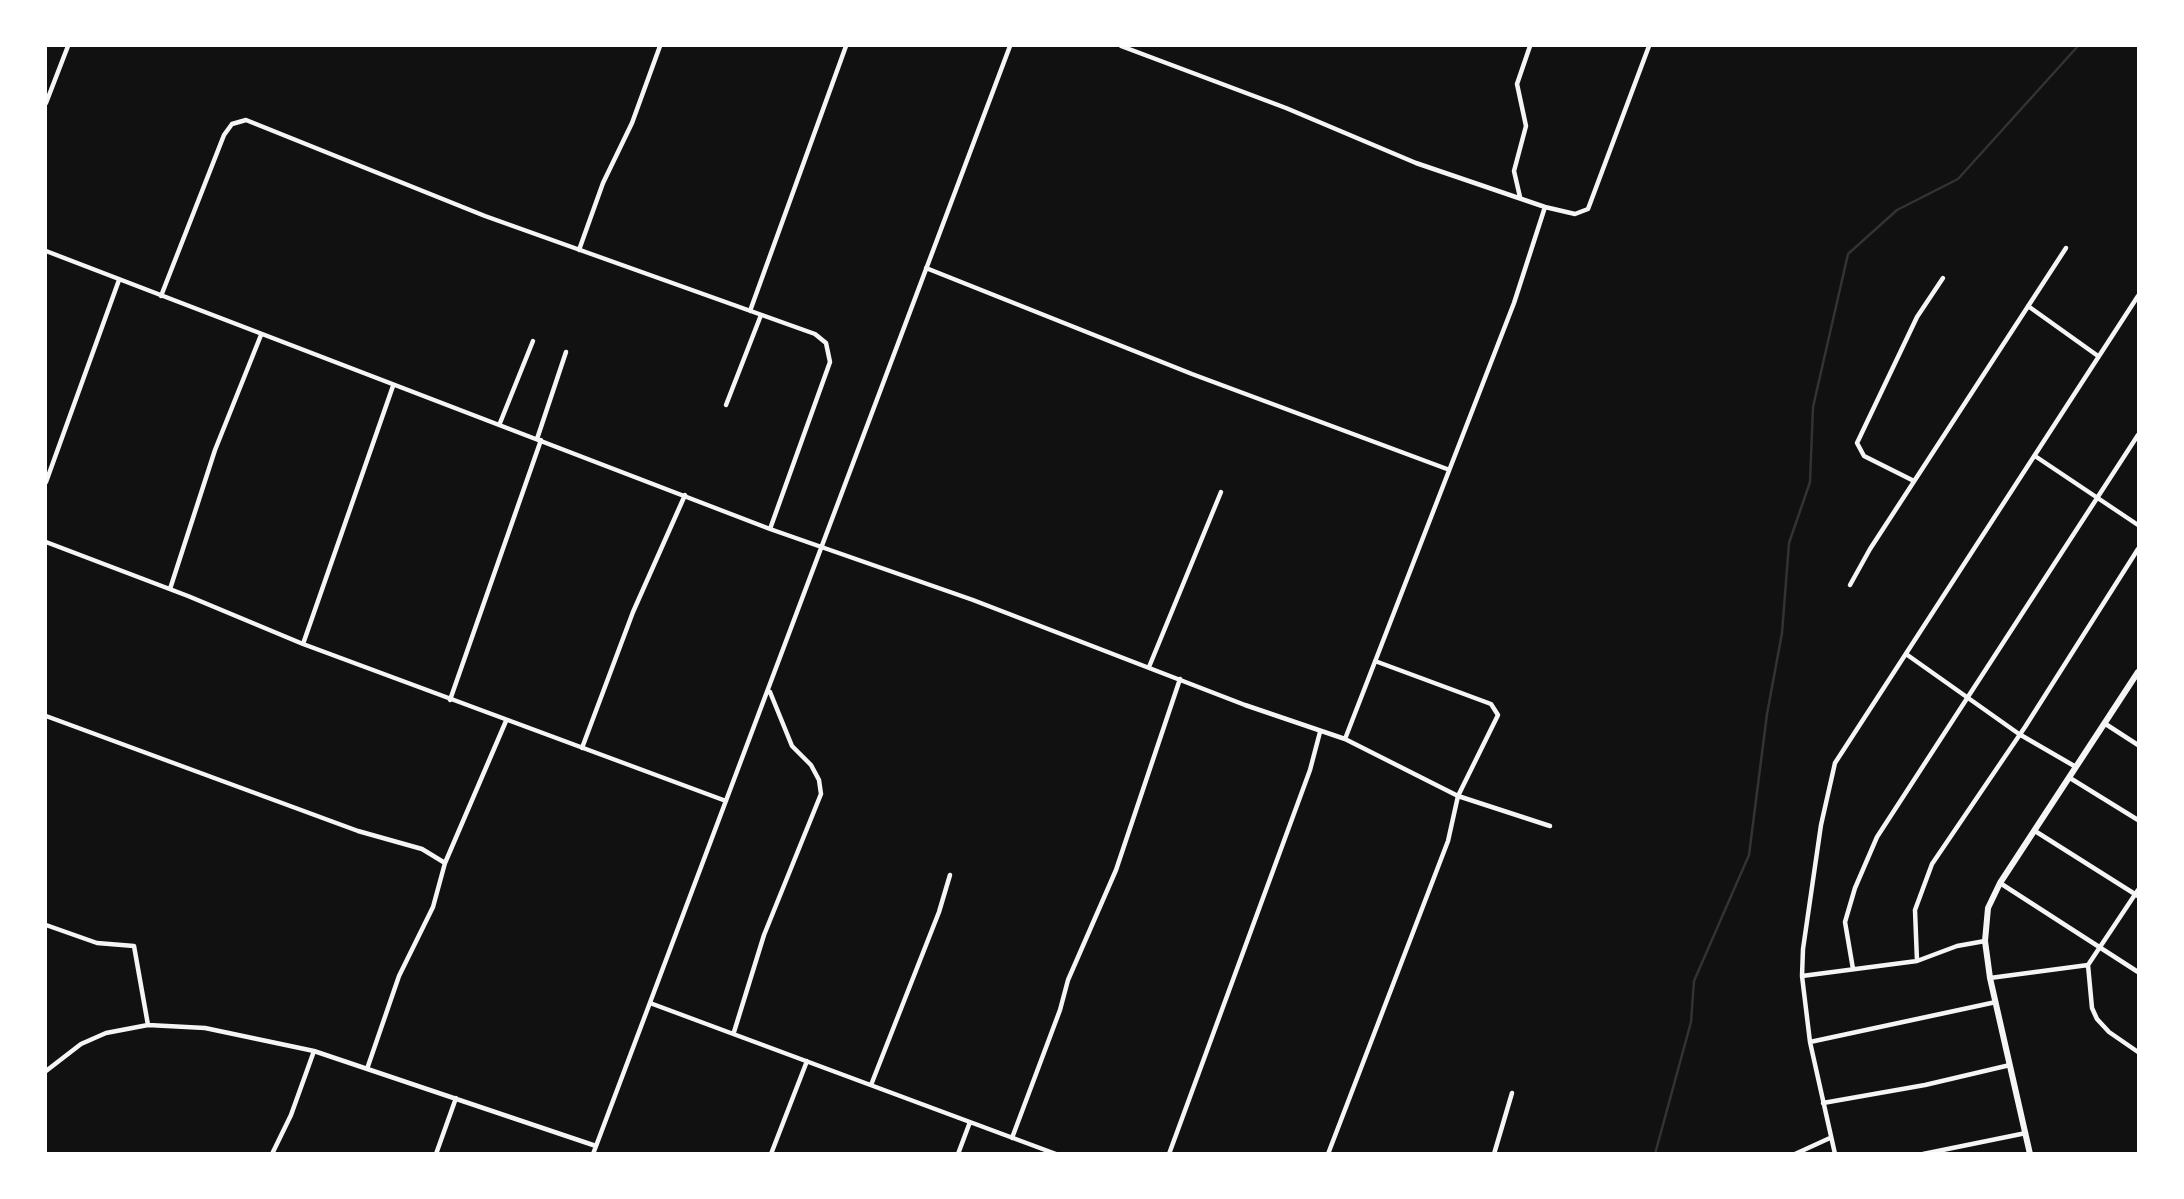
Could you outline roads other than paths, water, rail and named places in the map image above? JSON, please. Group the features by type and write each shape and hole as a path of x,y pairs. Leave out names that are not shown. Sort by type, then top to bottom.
{"main road":[{"path":"2030,1153 1990,978 1985,941 1988,908 2000,883 2138,672"}],"street":[{"path":"46,103 68,46"},
{"path":"579,250 603,183 636,114 660,46"},
{"path":"750,312 846,46"},
{"path":"593,1153 635,1034 650,1003 769,692 1010,46"},
{"path":"1121,46 1286,108 1416,163 1545,207 1575,214 1588,209 1649,46"},
{"path":"1521,198 1514,172 1525,126 1517,84 1530,46"},
{"path":"161,296 224,135 238,121 256,123 431,195 761,315 823,339 829,349 830,362 770,529"},
{"path":"1345,739 1447,469 1514,303 1545,207"},
{"path":"1850,585 1870,549 2066,247"},
{"path":"46,251 393,386 500,423 770,529 1345,739 1458,796 1550,826"},
{"path":"926,268 1217,384 1447,469"},
{"path":"1914,481 1864,456 1857,443 1911,328 1943,278"},
{"path":"46,482 119,280"},
{"path":"1835,1153 1810,1042 1802,976 1803,948 1830,776 1847,740 1906,654 2138,296"},
{"path":"2028,306 2098,356"},
{"path":"726,405 761,315"},
{"path":"170,589 215,450 261,335"},
{"path":"500,423 533,341"},
{"path":"450,700 539,440 566,352"},
{"path":"303,644 393,386"},
{"path":"1853,969 1845,922 1855,888 1884,825 1969,699 2138,435"},
{"path":"2035,456 2099,496 2138,525"},
{"path":"1149,667 1221,492"},
{"path":"582,748 633,612 685,495"},
{"path":"46,542 450,700 726,801"},
{"path":"1917,961 1915,910 1923,881 1941,849 2138,550"},
{"path":"1906,654 2019,734 2076,767"},
{"path":"1328,1153 1448,841 1458,796 1498,715 1491,704 1375,661"},
{"path":"1012,1138 1060,1010 1068,979 1116,870 1180,678"},
{"path":"734,1032 764,935 821,794 819,780 811,765 792,746 769,692"},
{"path":"46,716 358,831 422,849 445,863"},
{"path":"368,1069 399,976 433,907 445,863 506,721"},
{"path":"2104,723 2138,745"},
{"path":"1169,1153 1310,770 1320,732"},
{"path":"2070,778 2138,820"},
{"path":"1990,978 2088,965 2138,894 2035,831"},
{"path":"871,1085 939,912 950,875"},
{"path":"2000,883 2138,972"},
{"path":"46,925 97,943 134,946 148,1025"},
{"path":"1802,976 1917,961 1957,946 1985,941"},
{"path":"2088,965 2092,1009 2097,1018 2109,1032 2138,1052"},
{"path":"1810,1042 1996,1002"},
{"path":"650,1003 1056,1153"},
{"path":"46,1071 80,1044 106,1033 148,1025 205,1028 314,1052 368,1069 397,1082 456,1098 596,1146"},
{"path":"272,1153 291,1115 314,1052"},
{"path":"771,1153 807,1061"},
{"path":"1823,1103 1925,1085 2010,1065"},
{"path":"1494,1153 1512,1093"},
{"path":"436,1153 456,1098"},
{"path":"958,1153 970,1122"},
{"path":"1923,1153 2026,1133"},
{"path":"1796,1153 1830,1138"}],"waterway":[{"path":"1655,1154 1691,1022 1694,981 1749,855 1767,714 1782,633 1789,543 1810,482 1813,407 1848,254 1897,210 1958,179 2078,46"}]}
